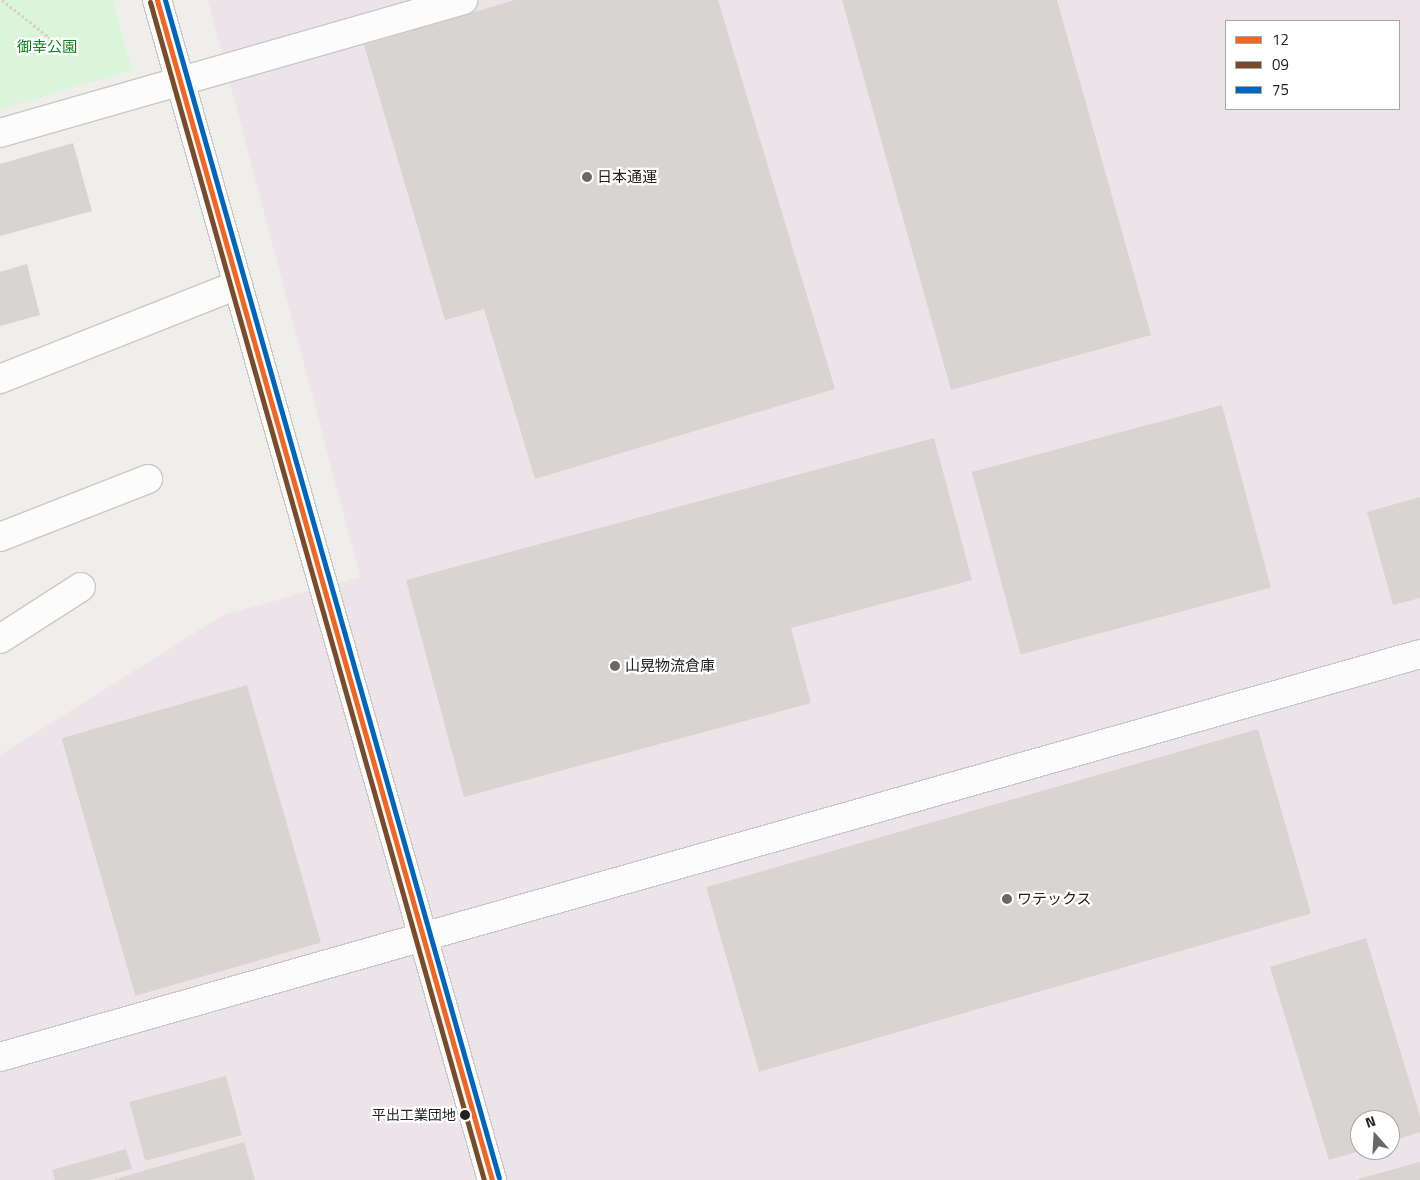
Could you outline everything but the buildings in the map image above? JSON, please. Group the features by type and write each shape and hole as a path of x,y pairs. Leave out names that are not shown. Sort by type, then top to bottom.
{"street":[{"path":"157,0 492,1180"},
{"path":"0,133 462,0"},
{"path":"0,379 238,285"},
{"path":"0,537 148,479"},
{"path":"0,639 81,587"},
{"path":"0,1057 1420,654"}],"path":[{"path":"2,0 69,53"}],"shaded area":[{"name":"平出工業団地","path":"208,0 1420,0 1420,1180 0,1180 0,755 223,615 360,577"}],"green space":[{"name":"御幸公園","path":"0,0 112,0 132,70 0,109"}],"transit line":[{"name":"12","path":"157,0 492,1180"},
{"name":"75","path":"165,0 499,1178"},
{"name":"09","path":"150,2 484,1180"}],"place":[{"name":"日本通運","path":"587,177"},
{"name":"山晃物流倉庫","path":"615,666"},
{"name":"ワテックス","path":"1007,899"},
{"name":"平出工業団地","path":"465,1115"}]}
